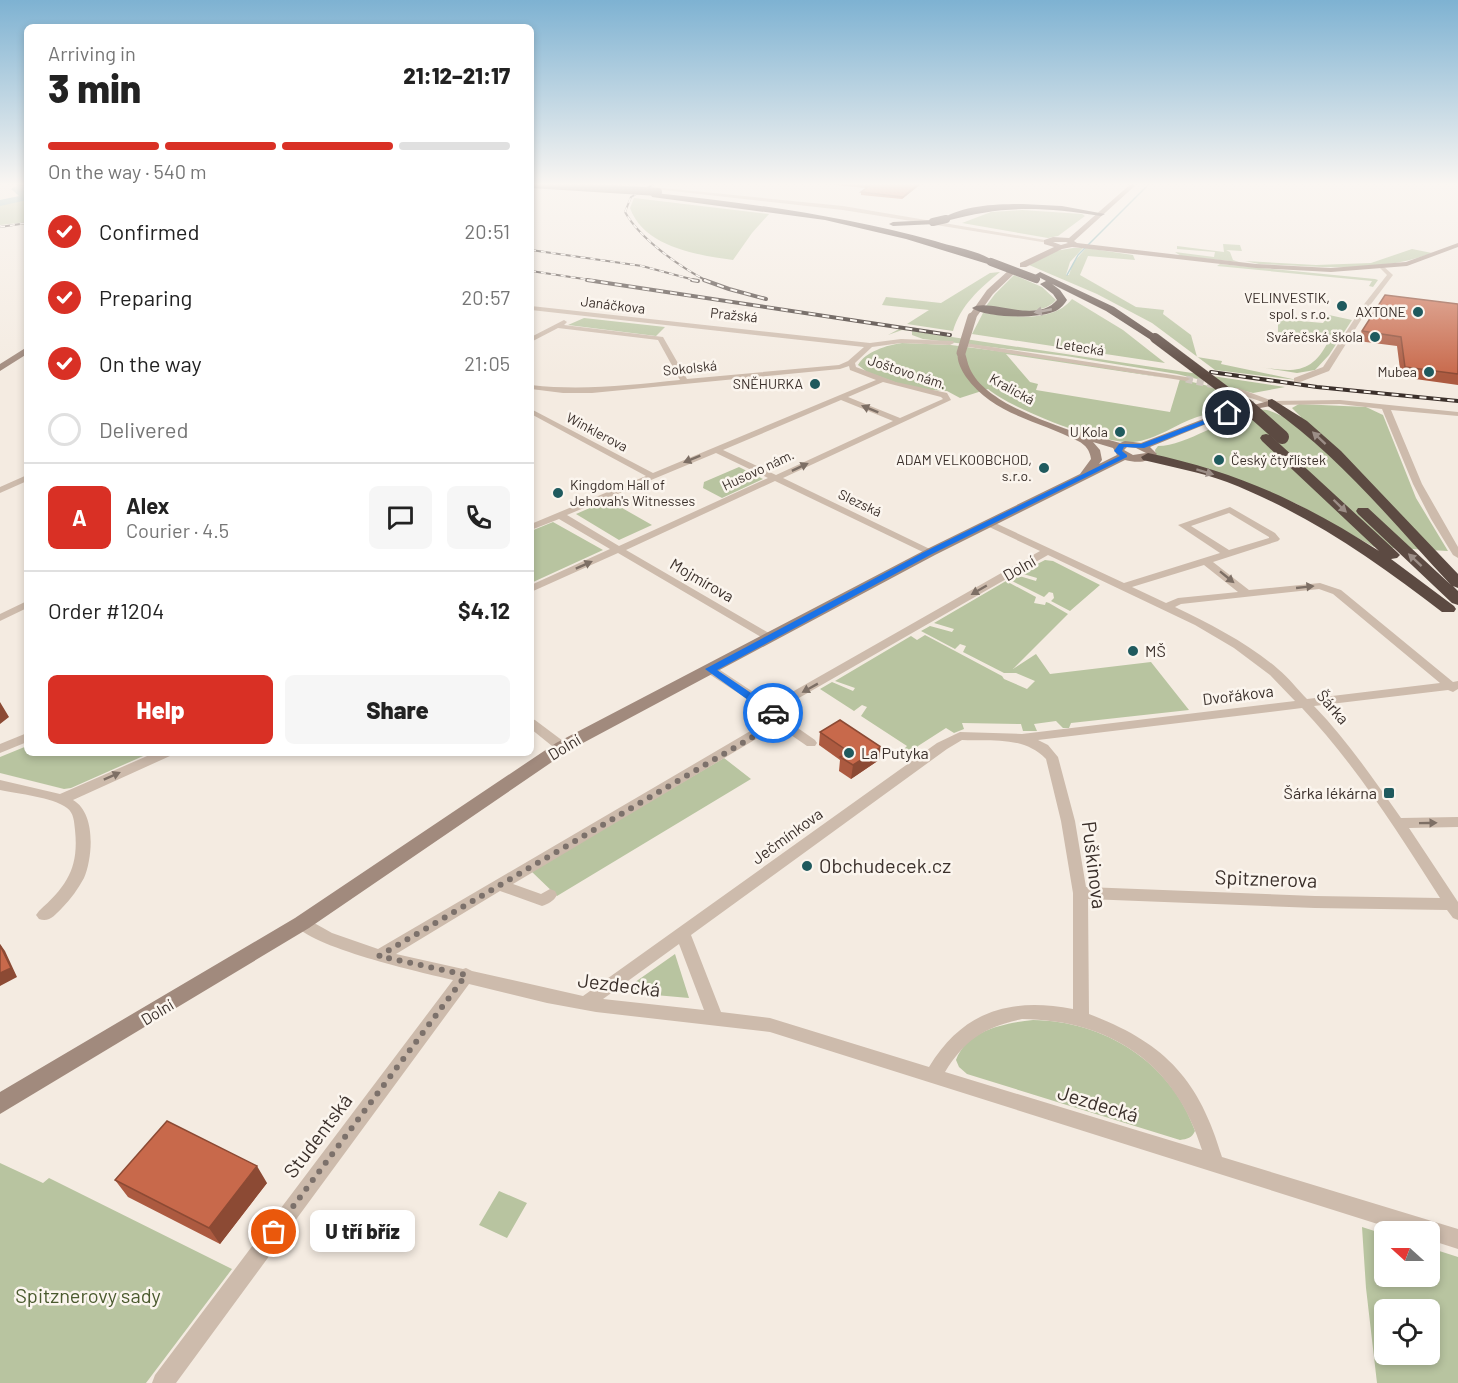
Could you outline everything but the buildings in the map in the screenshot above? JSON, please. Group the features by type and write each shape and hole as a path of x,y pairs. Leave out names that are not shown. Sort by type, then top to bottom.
{"highway":[{"path":"952,248 994,260"},
{"path":"962,248 974,251"},
{"path":"966,248 1110,309 1155,338 1242,402 1282,437 1455,609"},
{"path":"974,313 1032,313 1051,310 1060,305 1062,300 1057,292 1038,277"},
{"path":"1038,277 1140,338 1196,378 1312,479 1455,609"},
{"path":"1272,403 1303,424 1345,462 1458,583"},
{"path":"1145,452 1232,480 1309,514 1366,548 1455,609"}],"main road":[{"path":"1032,260 1044,248"},
{"path":"1023,265 1059,248"},
{"path":"1101,248 1286,268 1382,267 1416,262 1452,248"},
{"name":"Kralická","path":"1012,272 990,292 974,313 961,353 964,369 979,388 1004,405 1082,440 1093,448 1097,459 1084,474"},
{"path":"0,368 24,352"},
{"path":"1255,406 1272,403"},
{"path":"1036,419 1122,451 1137,459 1145,452 1228,413"},
{"name":"Dolní","path":"0,1104 302,923 562,747 1084,474 1122,451"}],"street":[{"path":"1297,380 1326,369 1368,303 1390,276 1382,267"},
{"name":"Janáčkova","path":"534,306 671,324"},
{"name":"Janáčkova","path":"534,307 581,312"},
{"path":"534,338 581,312"},
{"name":"Pražská","path":"581,312 880,343"},
{"path":"661,338 671,324"},
{"name":"Pražská","path":"671,324 870,345"},
{"path":"558,326 661,338"},
{"path":"661,338 685,382"},
{"path":"870,345 908,340 950,343"},
{"name":"Joštovo nám.","path":"870,345 851,363 854,369 882,380 944,395 948,398 945,401"},
{"name":"Letecká","path":"969,345 1186,379"},
{"name":"Sokolská","path":"534,387 580,392 840,367 851,363"},
{"path":"534,526 882,380"},
{"path":"1235,390 1272,403 1323,402 1458,414"},
{"path":"841,398 899,422"},
{"name":"Husovo nám.","path":"534,588 945,401"},
{"path":"1386,408 1421,493 1434,519 1458,555"},
{"name":"Winklerova","path":"534,413 651,475"},
{"name":"Slezská","path":"715,449 931,552"},
{"path":"0,490 24,479"},
{"path":"1123,587 1206,561 1228,554 1275,539 1230,510 1183,525 1228,554"},
{"name":"Mojmírova","path":"559,515 770,638"},
{"name":"Šárka","path":"987,523 1167,607 1216,633 1274,672 1305,702 1348,754 1455,909"},
{"name":"Dolní","path":"379,956 1048,551"},
{"path":"1206,561 1246,593"},
{"path":"1167,607 1178,601 1320,586 1336,592 1456,688"},
{"path":"0,618 24,606"},
{"path":"710,669 811,743"},
{"name":"Dvořákova","path":"1022,738 1305,702 1456,688"},
{"path":"534,725 562,747"},
{"name":"Ječmínkova","path":"585,1003 950,740 968,735 1022,738"},
{"path":"0,749 24,738"},
{"name":"Puškinova","path":"1022,738 1043,748 1052,758 1068,821 1080,893 1081,1016"},
{"path":"60,800 158,756"},
{"path":"0,785 60,800 72,805 78,812 82,832 82,868 74,884 44,915"},
{"path":"1397,823 1458,822"},
{"path":"499,885 542,900 550,895"},
{"name":"Spitznerova","path":"1080,893 1455,909"},
{"name":"Jezdecká","path":"302,923 327,937 379,956 585,1003 770,1024 1458,1239"},
{"path":"683,933 715,1018"},
{"name":"Studentská","path":"163,1383 466,975"},
{"path":"934,1075 949,1050 969,1032 994,1019 1019,1013 1081,1016 1132,1041 1148,1052 1178,1082 1202,1117 1215,1163"}],"green space":[{"path":"675,248 742,248 733,260"},
{"path":"1083,248 1070,262 1066,275 1069,275 1073,263 1086,248 1133,255 1135,260 1088,256 1080,275 1136,307 1164,310 1163,314 1191,335 1197,356 1152,323 1097,294 1029,265 1055,251"},
{"path":"1177,248 1224,252 1223,248 1241,248 1242,251 1226,250 1230,252 1233,260 1239,262 1181,256 1175,252 1214,257 1215,252"},
{"path":"1412,249 1432,253 1390,264 1347,267 1259,264 1245,261 1316,265 1371,263"},
{"path":"1220,264 1378,280 1373,287 1369,286 1372,281 1217,266"},
{"path":"1000,272 978,291 960,313 953,331 907,324 929,310 882,305 886,297 941,303 990,273"},
{"path":"1014,275 1042,287 1056,300 1049,306 1032,311 986,306"},
{"path":"1072,299 1123,330 1165,363 972,334 983,313 1018,316 1042,315 1064,307"},
{"path":"1329,315 1352,320 1329,355 1315,370 1297,373 1259,367 1292,370 1316,360 1329,340 1278,332 1278,319 1323,323"},
{"path":"584,318 665,327 656,336 568,325"},
{"path":"899,329 1285,387 1253,393 1177,374 1066,356 923,339 912,335 912,331 902,330 888,335"},
{"path":"902,343 951,345 1044,357 1166,378 1006,354 1030,382 1038,384 1036,390 1170,412 1180,379 1237,393 1244,397 1245,402 1228,410 1189,420 1141,441 1101,438 1036,415 988,389 960,398 947,391 928,390 900,384 867,372 858,365 866,356 883,347"},
{"path":"1198,357 1222,361 1221,364 1297,380 1215,370"},
{"path":"1299,404 1366,407 1383,415 1416,498 1448,551 1374,547 1297,504 1214,471 1156,456 1155,450 1158,446 1181,441 1256,410 1269,411 1289,418 1301,417 1292,408"},
{"path":"739,467 763,479 722,498 703,488 704,482"},
{"path":"608,500 652,525 619,540 576,514"},
{"path":"553,522 603,550 534,582 534,530"},
{"path":"1045,560 1053,561 1100,585 1070,611 1051,601 1054,598 1053,593 1049,592 1044,597 1010,580 1016,575 1036,581 1037,578 1020,573"},
{"path":"1006,581 1036,597 1034,603 1045,605 1046,602 1068,614 1013,669 1036,654 1050,674 1151,662 1189,710 1071,723 1069,728 1063,728 1056,721 1034,724 1037,731 1023,731 1021,724 962,723 964,729 954,733 946,728 918,746 912,754 904,749 907,746 861,716 867,707 862,705 854,711 820,689 832,682 853,691 855,688 835,681 911,636 917,640 925,635 1004,679 1027,689 1035,681 1016,673 1004,673 963,652 966,646 960,644 955,649 921,631 930,626 952,632 954,629 934,623"},
{"path":"24,747 24,756 143,756 64,789 0,773 0,757"},
{"path":"724,758 751,779 557,896 531,871"},
{"path":"675,954 689,998 621,992"},
{"path":"1033,1020 1059,1022 1085,1028 1109,1037 1132,1050 1170,1085 1184,1106 1194,1133 1189,1138 1180,1140 967,1074 959,1067 956,1060 961,1050 978,1035 999,1026"},
{"name":"Spitznerovy sady","path":"0,1163 43,1183 49,1178 232,1269 146,1383 0,1383"},
{"path":"499,1191 527,1203 507,1238 479,1225"},
{"path":"1362,1227 1374,1231 1374,1287 1440,1287 1440,1251 1458,1257 1458,1383 1377,1383 1375,1365 1440,1365 1440,1299 1374,1299 1374,1357"}],"waterway":[{"path":"1067,275 1078,255 1085,248"}],"tunnel":[{"path":"1186,379 1223,387"},
{"path":"1228,413 1255,406 1253,407"}],"railway":[{"path":"657,248 707,281"},
{"path":"534,250 642,266 698,281 692,280"},
{"path":"534,271 597,281"},
{"path":"587,280 950,335"},
{"path":"704,280 766,299"},
{"path":"1211,372 1317,387 1458,401"}],"way so far":[{"path":"274,1232 466,975 379,956 756,735 778,720 773,713"}],"place":[{"name":"VELINVESTIK, spol. s r.o.","path":"1342,306"},
{"name":"AXTONE","path":"1418,312"},
{"name":"Svářečská škola","path":"1375,337"},
{"name":"Mubea","path":"1429,372"},
{"name":"SNĚHURKA","path":"815,384"},
{"name":"U Kola","path":"1120,432"},
{"name":"Český čtyřlístek","path":"1219,460"},
{"name":"ADAM VELKOOBCHOD, s.r.o.","path":"1044,468"},
{"name":"Kingdom Hall of Jehovah's Witnesses","path":"558,493"},
{"name":"MŠ","path":"1133,651"},
{"name":"La Putyka","path":"849,753"},
{"name":"Šárka lékárna","path":"1389,793"},
{"name":"Obchudecek.cz","path":"807,866"},
{"name":"U tří bříz","path":"274,1232"}],"route":[{"path":"773,713 771,709 710,669 929,553 1124,456 1118,451 1122,445 1142,446 1228,413"}]}
